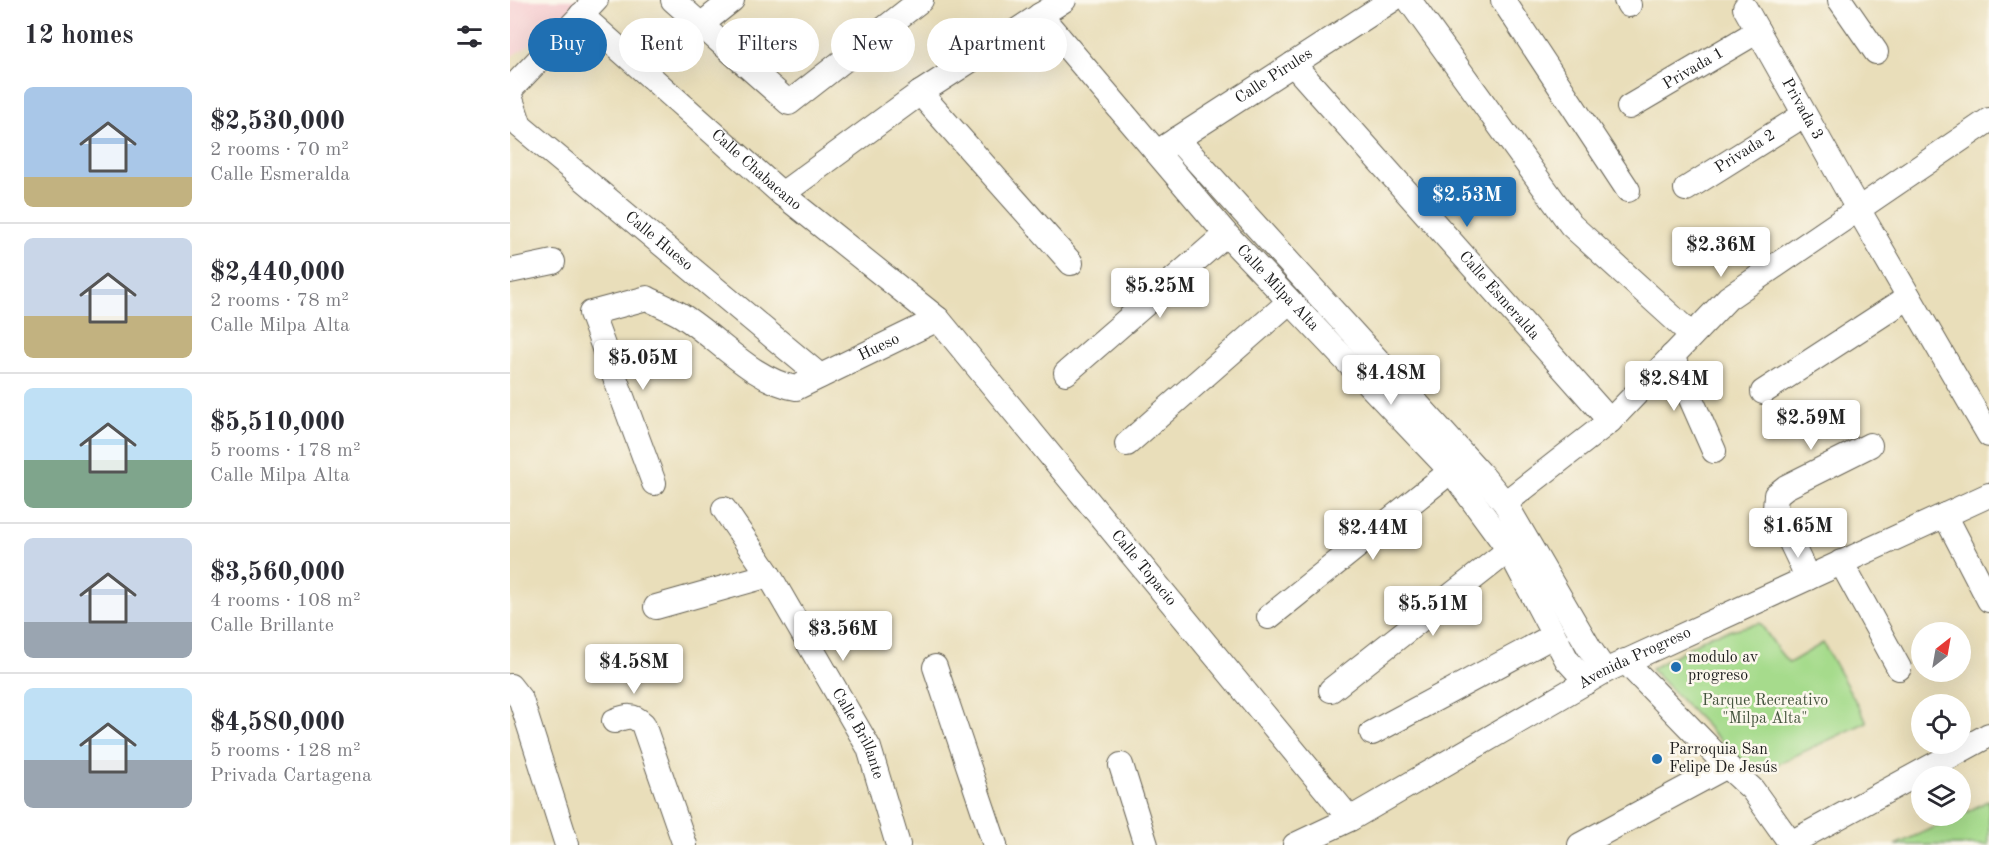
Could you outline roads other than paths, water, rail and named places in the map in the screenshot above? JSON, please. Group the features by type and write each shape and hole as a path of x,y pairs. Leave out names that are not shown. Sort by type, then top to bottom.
{"street":[{"path":"673,0 695,18"},
{"path":"704,22 732,0"},
{"path":"704,26 789,103 921,0"},
{"path":"782,194 920,93 1064,0"},
{"name":"Calle Pirules","path":"1167,146 1392,0"},
{"path":"1409,0 1570,225 1692,336"},
{"path":"1503,0 1628,190"},
{"path":"1840,0 1876,52"},
{"path":"510,90 588,7"},
{"name":"Calle Chabacano","path":"588,7 782,194 938,319"},
{"name":"Privada 3","path":"1745,8 1858,210 1989,435"},
{"name":"Calle Milpa Alta","path":"1040,15 1480,473 1505,504 1590,649 1606,672 1727,766 1752,789 1792,844"},
{"name":"Privada 1","path":"1629,107 1758,32"},
{"name":"Calle Esmeralda","path":"1293,64 1610,421"},
{"path":"920,93 1071,263"},
{"name":"Calle Hueso","path":"510,96 520,126 820,376"},
{"name":"Privada 2","path":"1686,189 1804,115"},
{"path":"1505,504 1610,421 1728,298 1989,120"},
{"name":"Calle Milpa Alta","path":"1167,146 1169,169 1289,302 1451,471 1509,550 1567,660 1606,672"},
{"path":"1066,373 1226,234"},
{"path":"510,271 553,262"},
{"path":"1763,392 1909,297"},
{"name":"Hueso","path":"654,483 591,313 647,298 681,315 753,368 781,385 796,388 938,319"},
{"path":"1127,444 1289,302"},
{"name":"Calle Topacio","path":"938,319 1350,819"},
{"path":"1672,356 1714,451"},
{"path":"1808,578 1775,508 1776,495 1786,487 1870,445"},
{"path":"1269,617 1451,471"},
{"name":"Avenida Progreso","path":"1295,845 1350,819 1606,672 1989,495"},
{"name":"Calle Brillante","path":"724,509 769,575 869,748 898,845"},
{"path":"1945,515 1989,600"},
{"path":"1331,690 1509,550"},
{"path":"1841,562 1899,668"},
{"path":"656,606 769,575"},
{"path":"1372,733 1553,636"},
{"path":"935,667 994,845"},
{"path":"510,686 521,700 567,845"},
{"path":"614,721 629,716 636,717 644,724 685,845"},
{"path":"1792,844 1989,735"},
{"path":"1121,765 1146,845"},
{"path":"1580,845 1727,766"}],"place":[{"name":"modulo av progreso","path":"1676,667"},
{"name":"Parroquia San Felipe De Jesús","path":"1657,759"}],"park label":[{"name":"Parque Recreativo \"Milpa Alta\"","path":"1765,710"}]}
